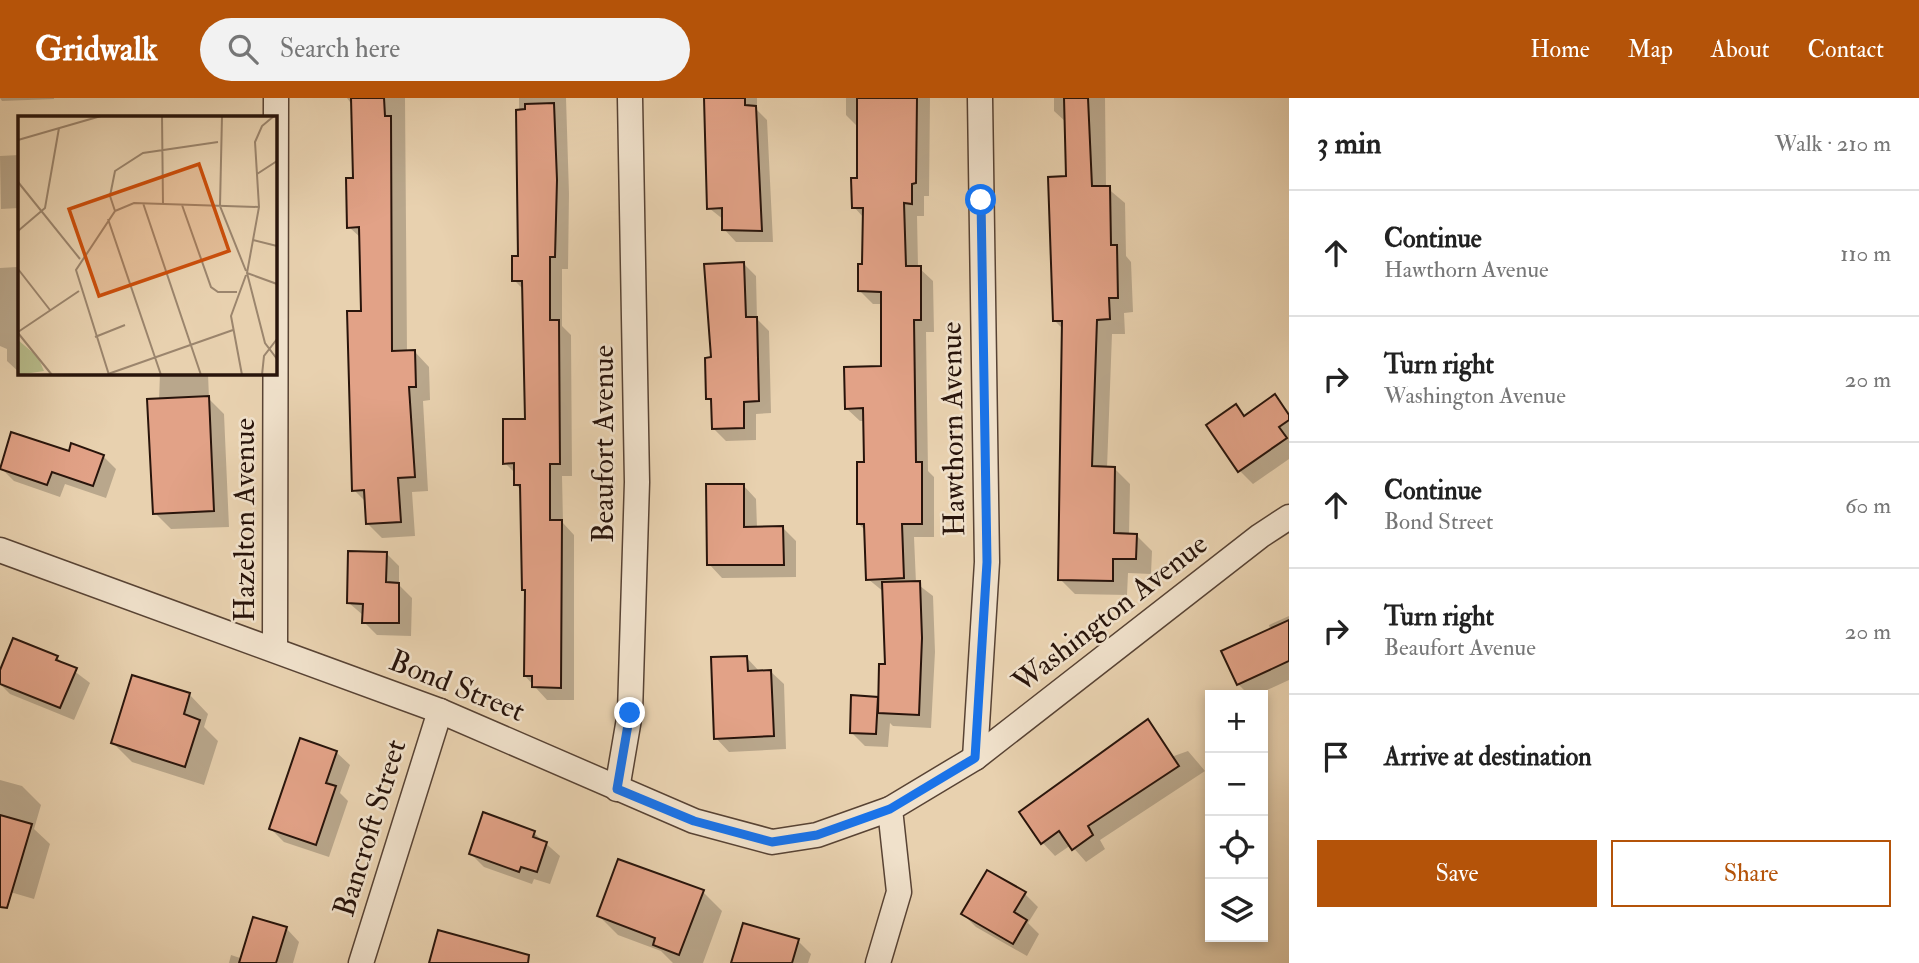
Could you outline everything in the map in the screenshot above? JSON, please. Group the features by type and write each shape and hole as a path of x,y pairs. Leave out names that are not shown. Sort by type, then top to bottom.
{"street":[{"name":"Hazelton Avenue","path":"276,98 276,116"},
{"name":"Beaufort Avenue","path":"617,789 630,713 638,482 630,98"},
{"name":"Hawthorn Avenue","path":"975,758 987,562 980,98"},
{"name":"Hazelton Avenue","path":"275,374 275,648"},
{"name":"Washington Avenue","path":"890,809 975,758 1260,536 1289,517"},
{"name":"Bond Street","path":"0,550 275,648 440,711 694,821 772,842 817,835 890,809"},
{"name":"Bancroft Street","path":"361,963 440,711"},
{"path":"878,963 899,892 890,809"}],"building":[{"path":"351,98 384,98 385,116 391,116 392,351 415,350 416,387 409,387 415,477 398,478 401,522 366,524 364,490 352,491 347,311 361,311 359,227 347,228 346,178 353,178"},
{"path":"704,98 745,98 745,105 756,106 762,231 722,230 722,208 707,209"},
{"path":"857,98 917,98 916,183 912,184 912,204 904,203 906,266 921,266 921,320 914,320 916,462 922,462 922,524 902,524 904,578 866,580 864,524 857,524 857,462 864,462 863,408 845,409 844,367 881,366 881,292 858,291 858,264 862,264 863,208 852,208 851,178 857,178"},
{"path":"1064,98 1088,98 1092,186 1110,186 1111,245 1117,245 1118,298 1109,298 1110,319 1097,320 1092,466 1115,467 1114,533 1137,534 1136,559 1113,559 1113,581 1058,580 1062,321 1053,321 1048,177 1066,176"},
{"path":"554,103 557,180 555,257 550,257 550,320 559,320 560,464 550,464 550,520 562,520 561,688 532,687 532,676 524,676 525,590 522,590 520,485 514,485 514,463 503,464 503,419 525,419 522,281 512,281 512,256 518,256 516,110 525,109 525,104"},
{"path":"744,262 746,317 757,317 759,401 744,402 744,428 712,429 711,399 706,399 705,358 711,357 704,264"},
{"path":"1275,394 1289,415 1289,420 1279,427 1287,438 1238,472 1206,425 1236,404 1244,416"},
{"path":"209,396 214,511 153,514 147,399"},
{"path":"11,432 69,451 71,443 104,455 93,486 52,472 47,485 0,469"},
{"path":"706,484 744,484 744,527 783,526 784,565 707,565"},
{"path":"348,551 387,552 386,582 399,583 399,623 362,623 363,604 347,603"},
{"path":"920,581 922,638 919,715 878,713 879,664 885,664 882,582"},
{"path":"1289,620 1289,661 1237,685 1221,651"},
{"path":"13,638 58,656 56,660 77,668 60,708 0,684 0,670"},
{"path":"747,656 748,671 771,670 774,736 714,739 711,657"},
{"path":"132,675 190,693 184,714 200,720 185,767 111,743"},
{"path":"851,695 878,697 876,734 850,733"},
{"path":"1148,719 1179,766 1088,826 1093,835 1072,850 1059,831 1041,844 1019,812"},
{"path":"300,738 337,751 326,783 336,786 316,845 269,829"},
{"path":"483,812 535,831 533,837 547,842 537,872 521,867 519,872 469,854"},
{"path":"0,815 32,824 7,908 0,907"},
{"path":"618,859 704,890 679,955 653,945 655,938 597,916"},
{"path":"987,870 1026,892 1014,912 1027,920 1013,944 961,914"},
{"path":"253,917 287,927 276,963 239,963"},
{"path":"743,923 799,939 792,963 731,963"},
{"path":"438,930 529,955 528,963 429,963"}],"route":[{"path":"630,713 617,789 694,821 772,842 817,835 890,809 975,758 987,562 981,200"}]}
